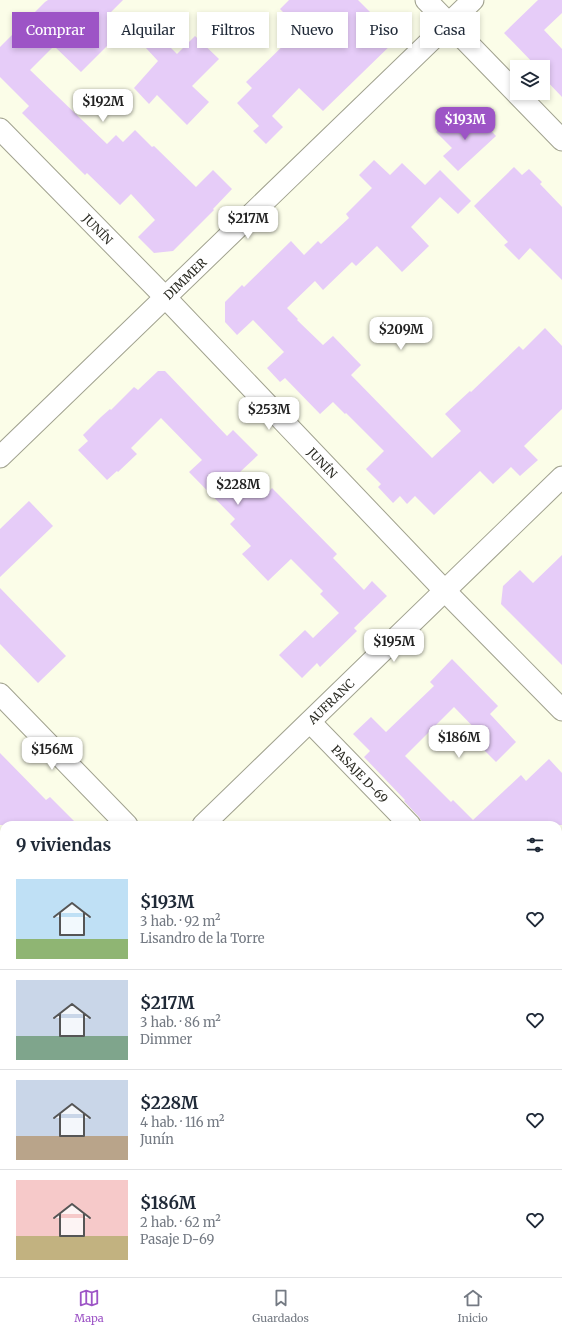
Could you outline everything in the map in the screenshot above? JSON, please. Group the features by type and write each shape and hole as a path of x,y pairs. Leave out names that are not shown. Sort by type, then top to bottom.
{"street":[{"path":"426,0 438,12"},
{"name":"DIMMER","path":"461,12 473,0"},
{"name":"DIMMER","path":"0,457 424,48"},
{"path":"472,48 562,140"},
{"name":"JUNÍN","path":"0,129 165,297 445,591 562,710"},
{"name":"AUFRANC","path":"207,821 562,477"},
{"path":"0,694 123,821"},
{"name":"PASAJE D-69","path":"310,722 406,821"}],"building":[{"path":"48,0 123,0 111,12 107,12 107,46 81,72 56,48 99,48 99,12 35,12"},
{"path":"289,0 358,0 370,12 356,12 356,48 388,48 323,111 299,88 272,116 283,127 266,144 253,131 259,126 237,103 252,88 246,82 281,48 348,48 348,12 283,12 280,9"},
{"path":"538,0 562,0 562,13 544,30 562,49 562,97 550,84 550,60 530,60 504,33"},
{"path":"12,35 12,48 52,48 30,70 107,144 116,135 123,142 135,130 152,147 154,146 196,187 213,170 232,189 213,209 214,210 173,251 154,253 138,237 155,220 131,194 120,205 87,173 85,175 22,113 29,106 0,77 0,47"},
{"path":"195,36 197,38 197,48 208,48 219,59 192,86 209,102 187,125 157,95 149,104 134,88 158,61 146,48 171,48 177,54 183,48 189,48 189,42"},
{"path":"451,117 464,130 478,117 496,136 458,171 443,156 452,148 436,132"},
{"path":"374,160 390,175 402,163 425,185 440,170 471,201 458,214 440,197 411,227 429,246 402,272 377,246 356,266 352,262 323,290 315,281 287,308 298,319 297,320 323,345 333,336 361,365 351,375 432,458 461,431 445,414 470,391 471,392 519,346 523,350 545,328 562,346 562,409 524,446 538,460 520,476 511,467 493,484 480,471 434,515 415,496 407,504 400,496 393,503 378,487 381,484 366,469 384,451 346,413 345,414 333,402 320,414 285,378 280,382 267,368 284,352 253,320 237,335 225,322 225,302 242,285 244,287 291,241 304,255 318,241 321,244 349,218 346,214 372,188 359,175"},
{"path":"514,167 522,175 529,169 542,182 540,184 562,207 562,280 530,248 519,260 504,245 508,242 474,206"},
{"path":"158,371 165,371 227,436 233,430 258,455 240,472 263,498 272,488 337,554 333,558 364,590 372,581 387,596 354,628 357,631 320,667 317,663 302,678 279,655 305,630 313,638 339,613 320,594 323,591 291,559 268,581 242,554 251,546 230,524 235,519 189,472 202,460 161,418 131,448 137,454 107,480 78,450 88,441 83,435 101,417 110,409 111,410 134,387 138,390"},
{"path":"29,501 53,526 0,577 0,529"},
{"path":"562,555 562,665 501,604 503,586 520,570 533,583"},
{"path":"0,588 66,656 38,683 0,644"},
{"path":"452,659 498,706 490,714 516,742 496,762 479,745 486,740 454,707 405,756 451,802 453,800 473,820 521,775 526,781 549,759 562,773 562,821 422,821 404,801 405,800 364,757 370,751 353,734 371,717 386,732 434,686 430,682"},
{"path":"0,753 46,800 50,797 74,821 0,821"}]}
